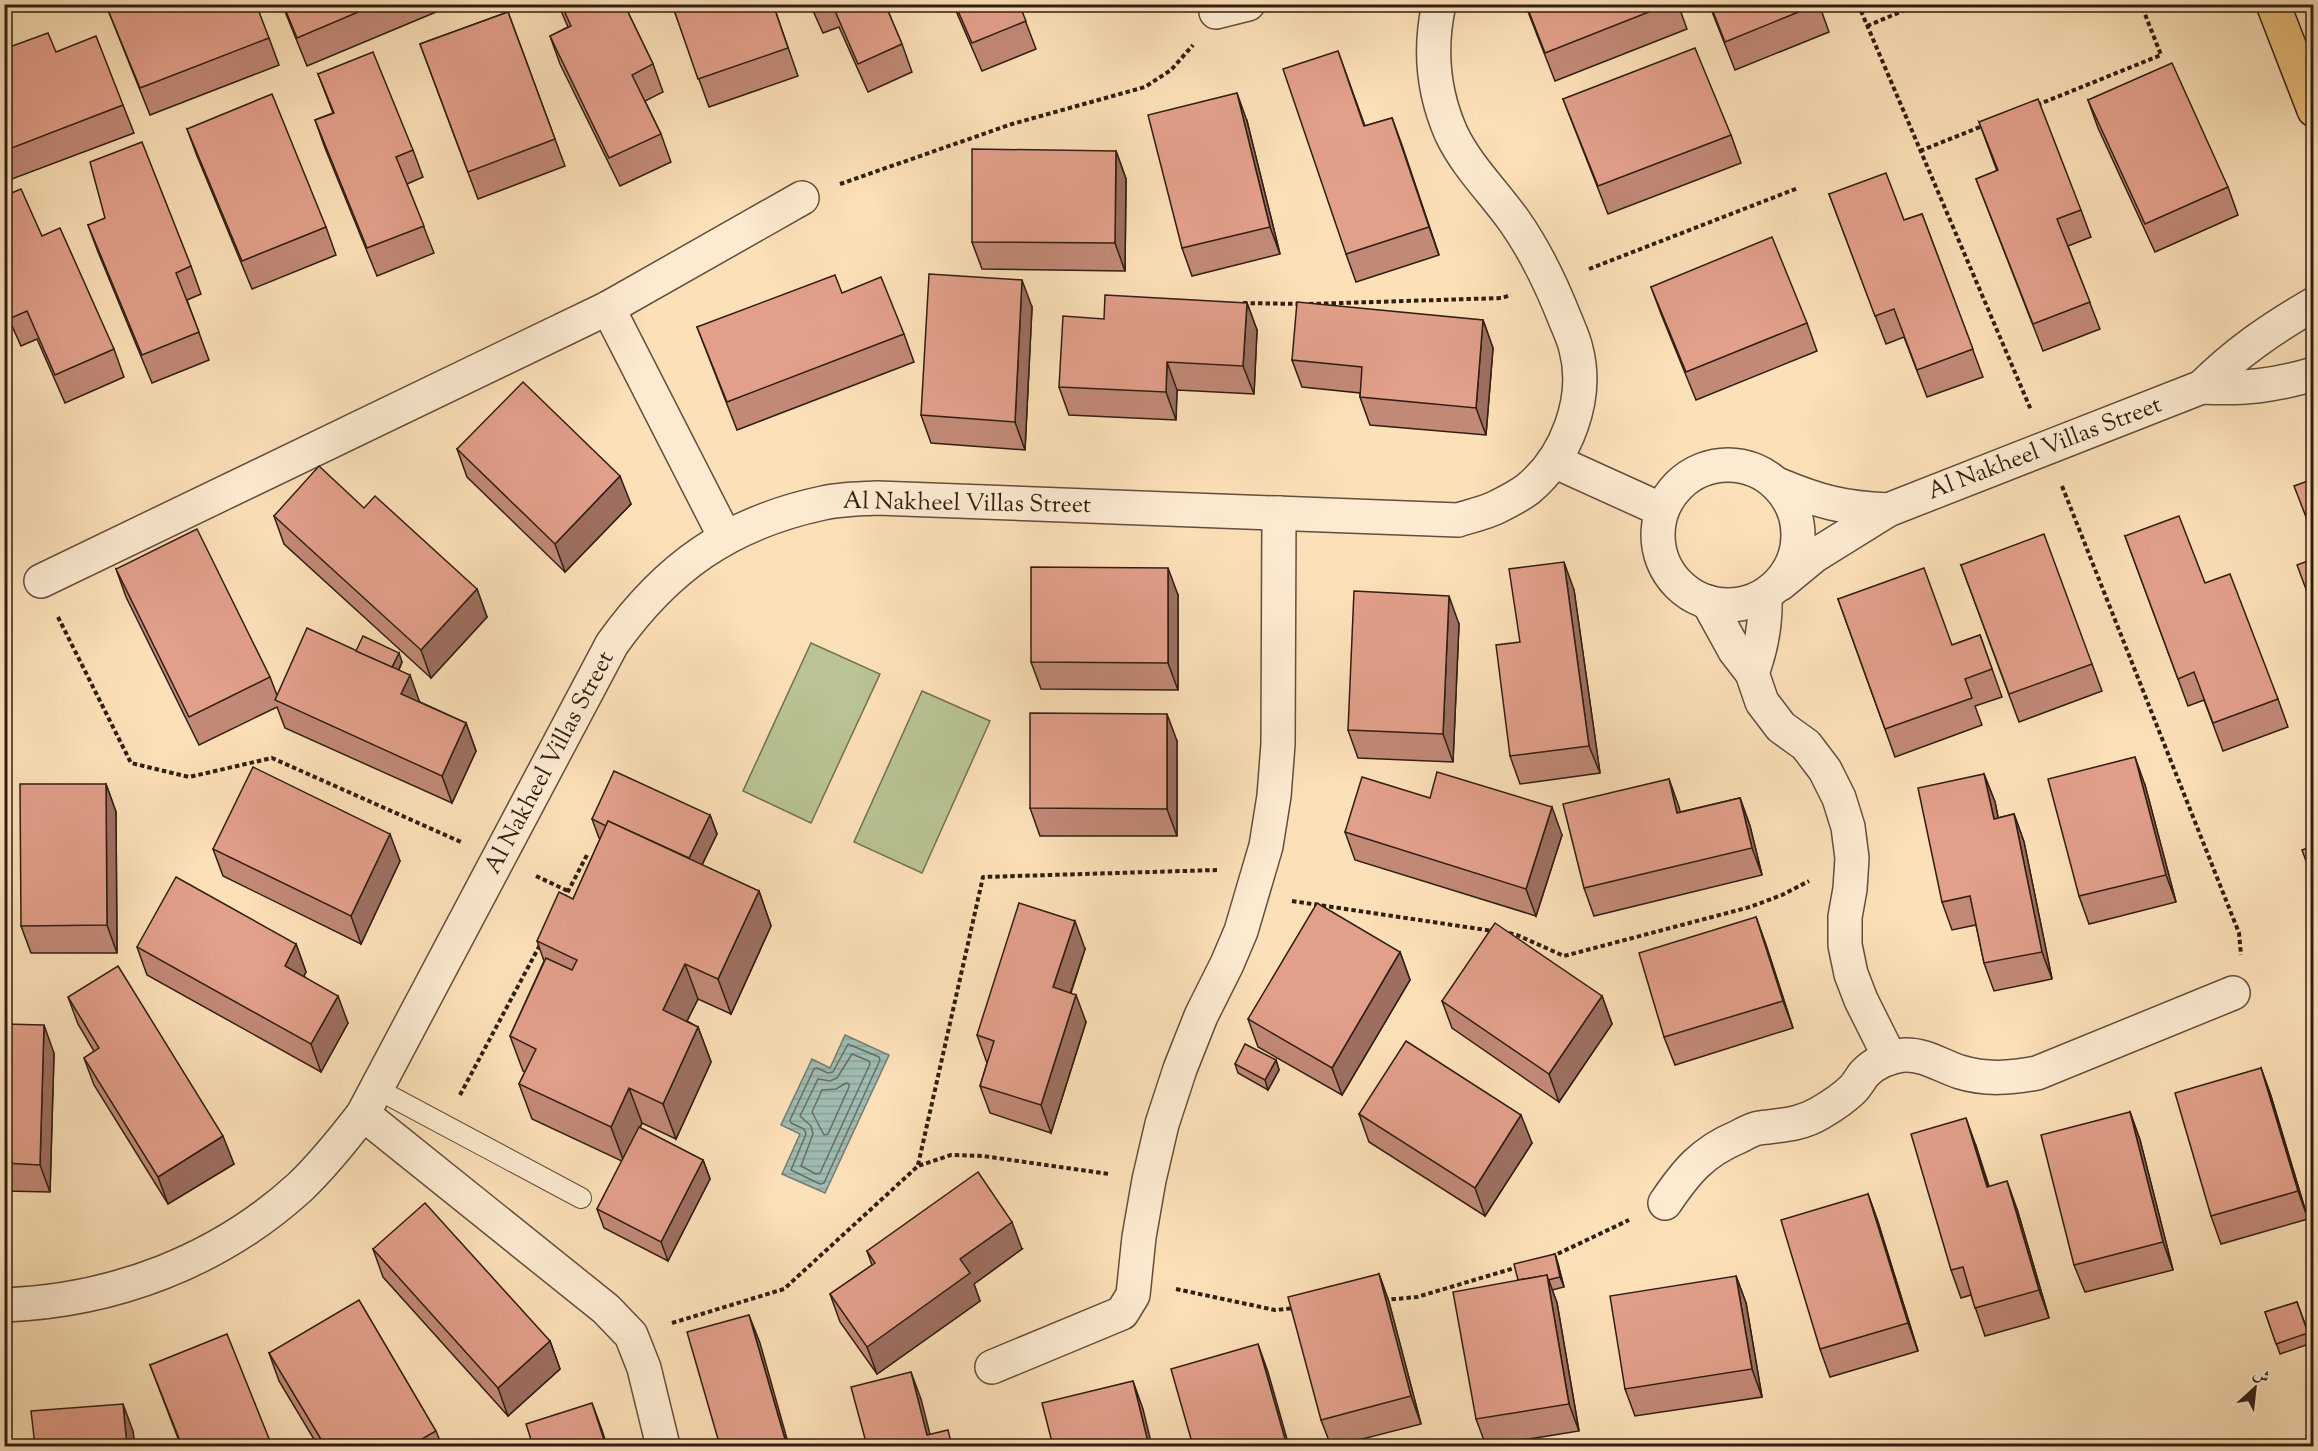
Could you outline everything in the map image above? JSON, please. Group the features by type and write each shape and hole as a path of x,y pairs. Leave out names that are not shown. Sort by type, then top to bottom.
{"main road":[{"path":"2273,4 2313,110"}],"street":[{"path":"1216,12 1248,4"},
{"name":"Al Nakheel Villas Street","path":"4,1305 39,1304 87,1296 134,1284 178,1267 222,1244 262,1218 300,1187 333,1153 370,1101 612,644 634,613 662,584 692,558 725,537 774,516 825,502 877,498 1458,520 1495,509 1528,489 1554,461 1572,426 1580,388 1577,350 1551,284 1515,222 1471,166 1452,135 1439,101 1433,64 1434,27 1439,4"},
{"path":"41,581 608,308 802,198"},
{"name":"Al Nakheel Villas Street","path":"1888,510 2202,387 2228,361 2257,339 2313,304"},
{"path":"608,308 725,537"},
{"name":"Al Nakheel Villas Street","path":"2202,387 2240,389 2278,385 2313,374"},
{"path":"1554,461 1662,510"},
{"path":"1724,464 1744,466 1763,473 1779,485 1814,500 1851,509 1888,510 1814,556 1773,590 1749,603 1731,606 1708,602 1688,593 1671,576 1661,555 1658,533 1662,510 1671,492 1686,478 1703,469 1724,464"},
{"path":"1752,673 1763,640 1773,590 1798,553 1797,516 1779,485"},
{"path":"992,1367 1122,1313 1132,1295 1149,1180 1162,1124 1180,1069 1201,1016 1227,964 1256,882 1274,796 1278,744 1279,513"},
{"path":"1708,602 1735,651 1752,673 1762,702 1781,727 1806,745 1825,770 1839,798 1848,827 1852,858 1845,917 1847,955 1851,974 1861,1000 1890,1058"},
{"path":"1665,1203 1688,1170 1719,1145 1756,1129 1790,1125 1814,1117 1836,1104 1875,1064 1890,1058 1906,1055 1921,1056 1960,1072 1986,1077 2011,1078 2037,1073 2233,993"},
{"path":"370,1101 606,1309 631,1335 644,1368 663,1446"}],"lane":[{"path":"370,1101 445,1125 581,1198"}],"path":[{"path":"1858,4 2047,447 2239,933 2242,963 2233,993"},
{"path":"1867,26 1919,4"},
{"path":"2030,108 2161,55 2141,4"},
{"path":"802,198 1012,124 1145,87 1172,70 1195,43 1216,12"},
{"path":"1920,152 1986,125"},
{"path":"1240,303 1335,304 1502,298 1551,284 1798,188"},
{"path":"41,581 131,763 189,777 272,758 568,891"},
{"path":"563,901 587,855"},
{"path":"1506,933 1517,935 1564,956 1749,907 1782,895 1852,858"},
{"path":"918,1166 983,877 1256,882 1494,931"},
{"path":"445,1125 542,942"},
{"path":"631,1335 784,1289 918,1166 951,1155 983,1156 1149,1180"},
{"path":"1541,1260 1665,1203"},
{"path":"1381,1300 1417,1297 1518,1267"},
{"path":"1134,1280 1275,1310 1298,1308"}],"green space":[{"path":"811,643 880,674 811,823 743,791"},
{"path":"922,691 990,721 922,873 854,842"}],"water":[{"path":"845,1035 889,1055 825,1193 782,1174 800,1134 781,1125 812,1059 830,1068"}],"building":[{"path":"107,4 256,4 269,38 140,88"},
{"path":"283,4 377,4 297,38"},
{"path":"561,4 624,4 653,64 632,75 661,134 609,158 550,36 571,26"},
{"path":"672,4 773,4 788,48 698,79"},
{"path":"832,4 885,4 902,44 858,64"},
{"path":"955,4 1019,4 1026,21 972,43"},
{"path":"1526,4 1669,4 1545,53"},
{"path":"1710,4 1818,4 1725,42"},
{"path":"508,12 555,139 468,172 420,44"},
{"path":"48,33 56,52 96,36 123,105 4,151 4,49"},
{"path":"1695,48 1731,135 1598,186 1563,99"},
{"path":"1338,51 1364,126 1392,118 1429,227 1346,254 1283,69"},
{"path":"373,52 413,150 396,157 424,226 367,248 315,120 334,113 318,74"},
{"path":"2172,63 2228,187 2145,224 2088,100"},
{"path":"1237,93 1270,227 1182,248 1148,115"},
{"path":"272,94 326,227 242,261 187,129"},
{"path":"2038,99 2081,210 2057,219 2090,302 2033,324 1976,179 1998,170 1979,122"},
{"path":"142,142 191,266 176,273 199,332 142,355 88,225 105,218 90,162"},
{"path":"972,149 1116,151 1115,243 972,242"},
{"path":"1886,173 1904,220 1922,214 1973,349 1917,370 1894,309 1875,316 1829,194"},
{"path":"21,189 42,236 60,228 114,349 55,375 27,311 11,318 4,303 4,196"},
{"path":"1772,237 1807,323 1686,372 1651,287"},
{"path":"929,274 1022,280 1015,422 921,415"},
{"path":"835,275 842,293 881,277 904,334 727,402 697,327"},
{"path":"1105,295 1247,303 1243,366 1167,362 1166,392 1059,387 1063,316 1104,319"},
{"path":"1297,302 1483,320 1476,408 1360,397 1362,367 1292,360"},
{"path":"523,382 620,476 555,544 457,449"},
{"path":"319,466 364,508 375,496 477,589 421,650 274,516"},
{"path":"2313,479 2313,535 2294,486"},
{"path":"2179,516 2205,583 2230,574 2278,699 2213,723 2194,672 2178,679 2125,536"},
{"path":"197,529 270,677 189,717 116,569"},
{"path":"2044,534 2092,664 2009,694 1961,565"},
{"path":"2313,559 2313,608 2297,565"},
{"path":"1564,562 1589,746 1510,756 1496,645 1520,642 1509,569"},
{"path":"1031,567 1168,568 1168,663 1031,662"},
{"path":"1924,568 1952,645 1980,635 1992,669 1965,679 1972,698 1885,729 1838,599"},
{"path":"1354,591 1449,596 1443,734 1348,730"},
{"path":"307,628 410,675 401,694 466,723 442,776 275,700"},
{"path":"363,636 399,653 392,667 356,651"},
{"path":"1030,713 1167,714 1167,809 1030,808"},
{"path":"2135,757 2166,875 2079,896 2048,779"},
{"path":"253,767 390,834 351,916 213,849"},
{"path":"614,771 710,815 689,858 608,821 606,826 592,819"},
{"path":"1437,772 1552,807 1526,889 1345,832 1362,777 1430,798"},
{"path":"1984,774 1994,819 2014,814 2042,952 1984,963 1970,896 1942,902 1918,788"},
{"path":"1669,779 1677,813 1740,798 1752,848 1584,888 1563,804"},
{"path":"20,784 106,784 107,925 21,926"},
{"path":"608,821 759,891 718,979 685,964 663,1010 698,1027 663,1104 629,1088 611,1127 519,1084 536,1049 510,1036 546,958 572,970 577,960 537,941 559,892 573,899"},
{"path":"2313,846 2313,880 2302,850"},
{"path":"176,877 296,944 285,966 338,996 311,1044 137,947"},
{"path":"1019,903 1075,921 1053,987 1076,995 1041,1105 980,1086 994,1041 977,1035"},
{"path":"1317,903 1400,952 1332,1068 1248,1019"},
{"path":"1756,917 1783,1001 1664,1037 1639,953"},
{"path":"1495,923 1602,996 1549,1074 1442,1001"},
{"path":"118,966 223,1136 158,1177 84,1058 99,1048 68,997"},
{"path":"4,1024 44,1025 40,1165 4,1163"},
{"path":"1406,1041 1521,1115 1475,1188 1359,1114"},
{"path":"1245,1044 1276,1060 1265,1080 1235,1064"},
{"path":"2261,1068 2298,1191 2211,1216 2175,1093"},
{"path":"2130,1112 2163,1242 2074,1265 2041,1135"},
{"path":"1966,1118 1987,1187 2007,1181 2039,1290 1975,1308 1963,1267 1951,1270 1911,1134"},
{"path":"639,1127 703,1160 661,1242 597,1209"},
{"path":"978,1172 1012,1222 960,1259 970,1273 867,1347 830,1294 875,1263 867,1251"},
{"path":"1868,1194 1908,1323 1820,1349 1781,1220"},
{"path":"425,1203 550,1341 498,1388 373,1249"},
{"path":"1555,1254 1560,1277 1548,1280 1547,1275 1518,1280 1514,1264"},
{"path":"1379,1274 1411,1396 1321,1420 1288,1297"},
{"path":"1547,1275 1569,1404 1476,1419 1453,1292"},
{"path":"1736,1276 1752,1369 1625,1389 1610,1296"},
{"path":"359,1300 436,1431 410,1446 325,1446 269,1353"},
{"path":"2297,1302 2308,1333 2276,1344 2265,1312"},
{"path":"749,1315 787,1446 720,1446 687,1332"},
{"path":"227,1334 272,1446 182,1446 150,1365"},
{"path":"1258,1344 1287,1446 1193,1446 1171,1369"},
{"path":"911,1372 927,1435 948,1430 952,1446 867,1446 851,1387"},
{"path":"1133,1381 1149,1446 1053,1446 1042,1403"},
{"path":"592,1403 606,1446 533,1446 526,1424"},
{"path":"123,1404 127,1446 35,1446 31,1411"}]}
